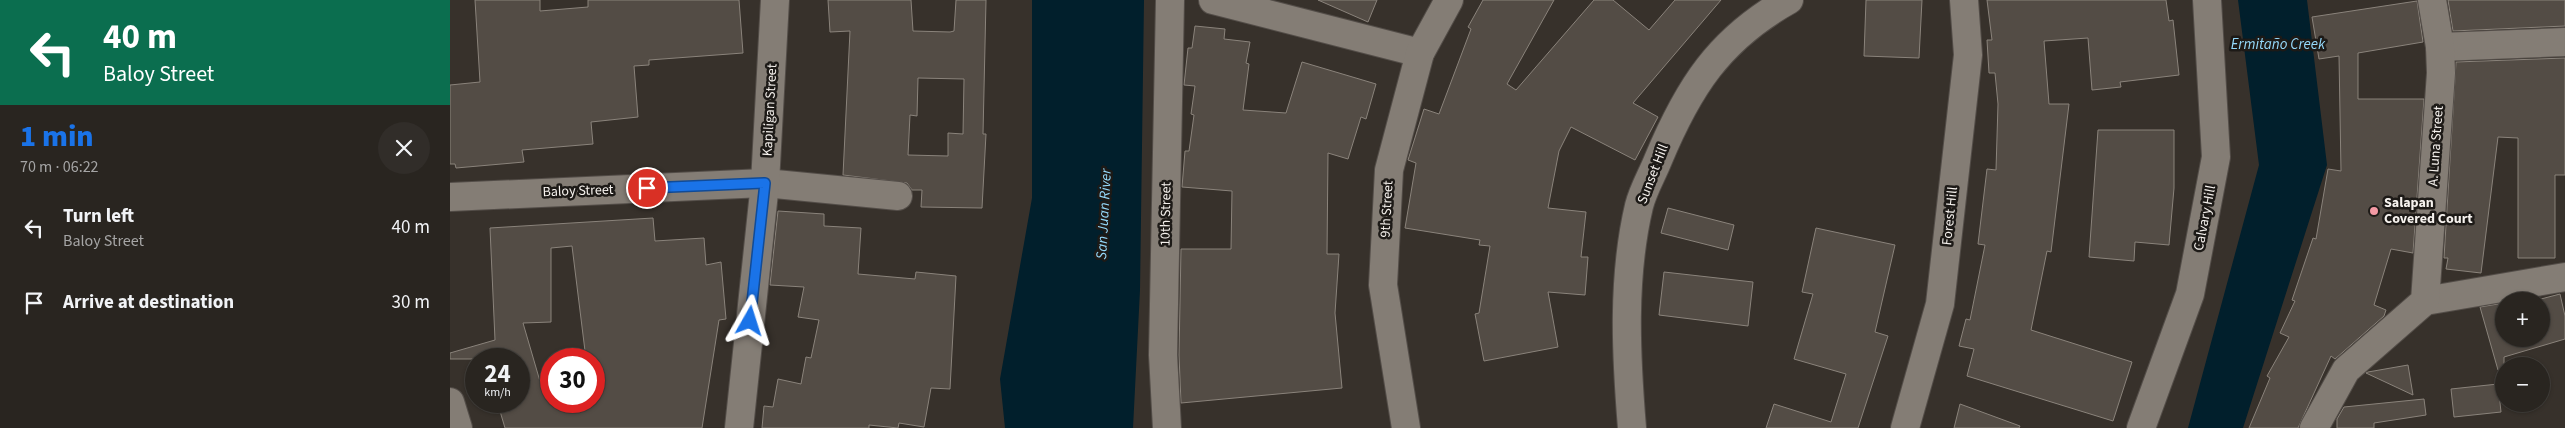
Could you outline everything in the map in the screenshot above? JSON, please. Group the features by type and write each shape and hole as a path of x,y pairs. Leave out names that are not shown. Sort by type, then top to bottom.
{"street":[{"name":"Kapiligan Street","path":"739,428 765,183 775,0"},
{"name":"10th Street","path":"1167,428 1163,355 1170,0"},
{"path":"1212,0 1420,54"},
{"name":"9th Street","path":"1406,428 1383,285 1389,170 1420,54 1449,0"},
{"name":"Sunset Hill","path":"1632,428 1628,382 1628,306 1631,257 1640,204 1674,122 1697,82 1744,28 1789,0"},
{"name":"Forest Hill","path":"1905,428 1940,304 1968,55 1964,0"},
{"name":"Calvary Hill","path":"2141,428 2190,294 2216,157 2207,0"},
{"name":"A. Luna Street","path":"2425,301 2441,74 2440,47 2432,0"},
{"path":"2440,47 2565,42"},
{"name":"Baloy Street","path":"450,197 765,183 898,196"},
{"path":"2314,428 2346,370 2425,301 2565,277"},
{"path":"450,402 458,428"}],"water":[{"name":"San Juan River","path":"1032,0 1144,0 1140,290 1133,428 1005,428 1000,379 1032,198"},
{"name":"Ermitaño Creek","path":"2238,0 2307,0 2327,165 2243,428 2188,428 2259,165"}],"building":[{"path":"475,0 540,0 540,11 588,7 588,0 739,0 743,53 649,60 649,65 634,66 638,117 591,122 593,144 522,150 524,162 456,168 455,164 450,164 450,85 480,82"},
{"path":"828,0 911,0 913,31 950,32 954,31 956,0 986,0 983,134 986,134 982,208 921,207 922,190 912,190 907,183 843,175 850,31 830,32","holes":["918,78 964,79 963,134 948,133 948,156 908,155 910,115 917,116"]},
{"path":"1318,0 1377,0 1368,22"},
{"path":"1483,0 1554,0 1507,84 1516,90 1594,0 1613,0 1649,30 1675,0 1721,0 1633,103 1658,117 1635,160 1571,127 1559,151 1548,208 1586,212 1581,257 1588,257 1585,295 1548,292 1558,347 1484,361 1475,314 1479,313 1490,246 1479,245 1480,240 1405,228 1416,163 1408,160 1424,109 1439,114 1471,29 1468,27"},
{"path":"1866,0 1922,0 1919,58 1864,56"},
{"path":"1987,0 2166,0 2169,21 2173,20 2179,75 2120,82 2121,87 2092,90 2088,38 2044,41 2049,104 2069,104 2051,252 2047,251 2031,330 2132,362 2113,421 1967,376 1974,349 1959,346 1966,319 1970,320 1985,245 1978,244 1987,169 1996,170 1998,104 1995,73 1989,73 1987,40 1992,40"},
{"path":"2448,0 2565,0 2565,26 2453,31"},
{"path":"2417,1 2423,42 2358,53 2358,99 2424,99 2413,253 2391,249 2374,305 2386,310 2384,316 2335,359 2331,356 2298,428 2249,428 2270,378 2267,376 2289,337 2280,333 2295,301 2292,300 2313,238 2316,239 2328,169 2341,171 2339,56 2319,59 2312,17"},
{"path":"1195,26 1225,29 1224,39 1250,42 1246,63 1249,64 1243,110 1286,113 1302,62 1376,84 1366,119 1361,117 1348,159 1328,153 1327,254 1339,254 1335,313 1342,388 1181,403 1179,355 1181,249 1231,249 1232,191 1182,187 1185,151 1189,151 1194,115 1191,114 1195,86 1184,85 1188,48 1192,48"},
{"path":"2565,58 2565,175 2555,175 2555,258 2518,258 2518,138 2498,137 2481,273 2446,269 2448,258 2444,258 2456,62"},
{"path":"2098,130 2174,130 2174,188 2169,245 2135,242 2134,261 2089,257"},
{"path":"1668,208 1734,225 1728,250 1661,233"},
{"path":"778,211 824,214 824,226 861,228 858,274 915,279 916,272 956,276 950,389 931,388 924,427 899,423 898,428 869,425 869,428 762,428 764,406 773,407 778,379 801,384 806,357 811,358 819,320 798,317 804,287 770,285"},
{"path":"653,218 655,241 704,238 706,265 721,262 726,319 719,320 702,428 505,428 501,413 530,413 530,348 467,348 495,340 490,228","holes":["572,246 585,348 605,348 605,413 540,413 540,381 523,323 551,322 551,248"]},
{"path":"1816,228 1895,245 1875,332 1888,336 1858,428 1766,428 1774,404 1831,422 1846,374 1794,359 1813,294 1802,292"},
{"path":"1664,272 1753,282 1748,326 1659,315"},
{"path":"2560,294 2565,316 2565,339 2550,343 2550,297"},
{"path":"2495,304 2495,347 2538,347 2504,357 2495,357 2495,360 2480,307"},
{"path":"465,349 465,359 450,359 450,353"},
{"path":"2408,365 2413,395 2366,373 2368,372"},
{"path":"2495,384 2495,412 2501,412 2454,417 2451,389"},
{"path":"2424,399 2426,415 2374,423 2374,428 2337,428 2337,419 2344,407"},
{"path":"1960,404 2020,426 2019,428 1954,428"}],"place":[{"name":"Salapan Covered Court","path":"2374,211"}],"route":[{"path":"647,188 765,183 750,321"}]}
